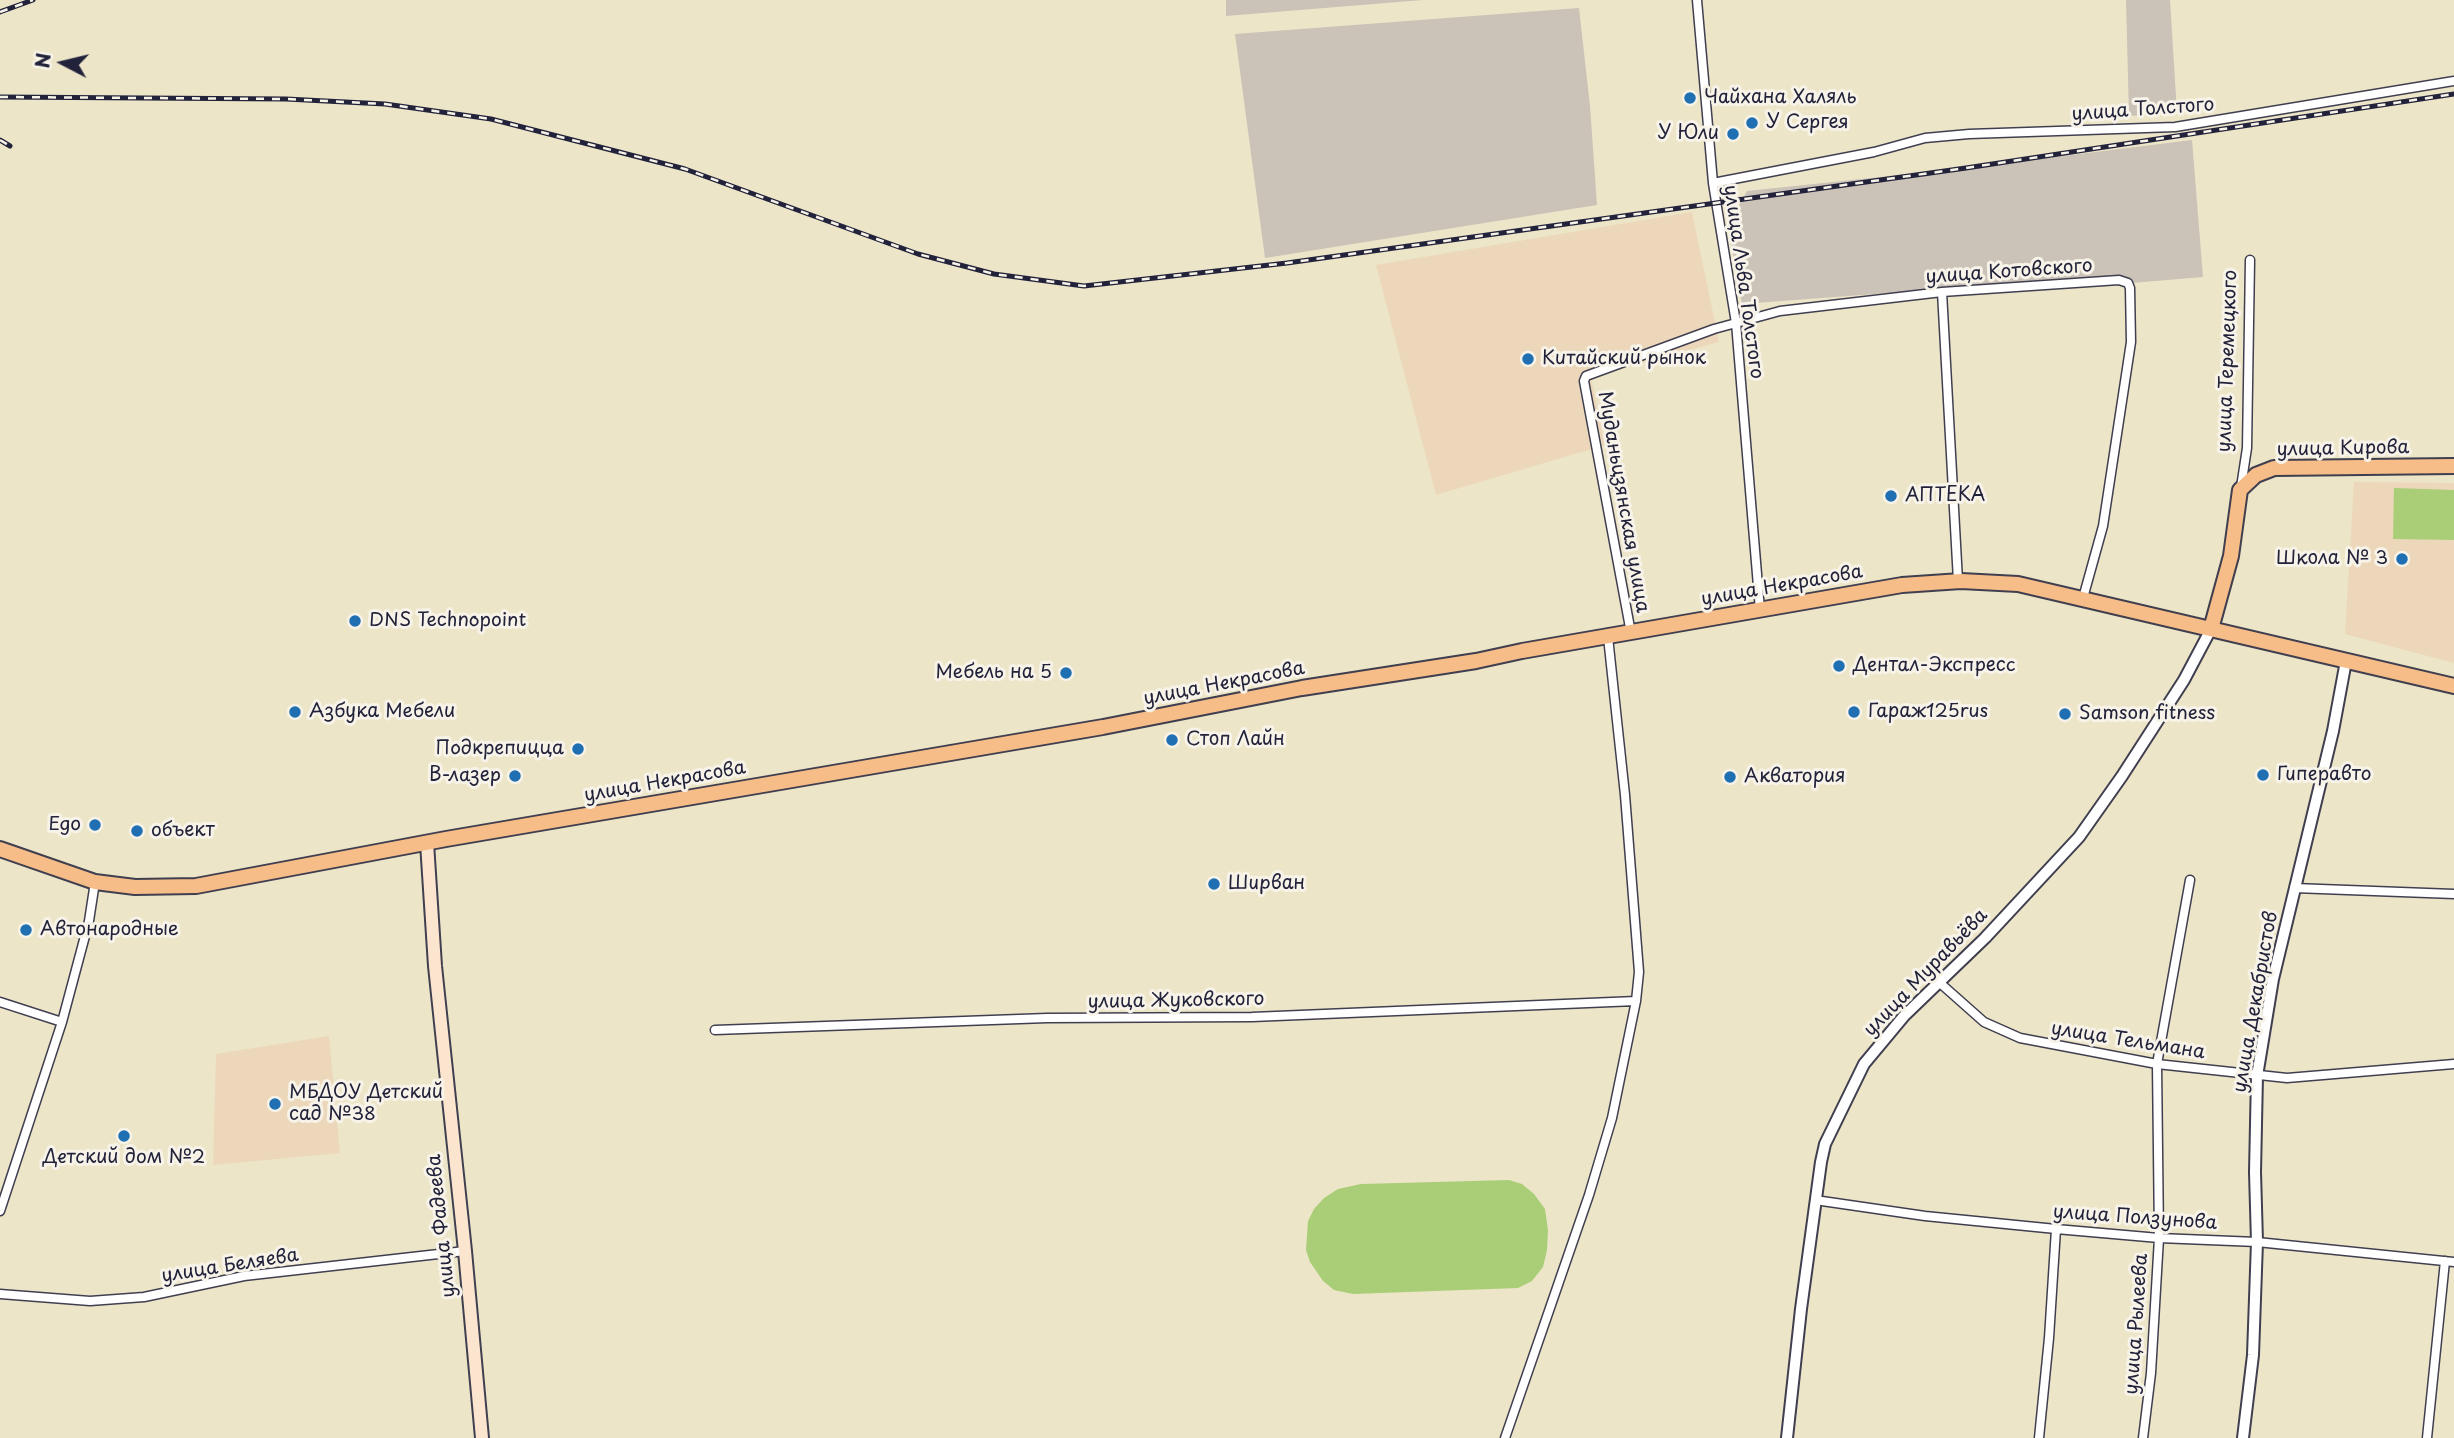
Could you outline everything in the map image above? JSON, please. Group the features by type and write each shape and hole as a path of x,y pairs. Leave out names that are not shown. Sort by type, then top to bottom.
{"highway":[{"name":"улица Кирова","path":"2240,490 2256,475 2274,468 2454,466"},
{"name":"улица Теремецкого","path":"2211,629 2231,556 2240,490"},
{"name":"улица Некрасова","path":"0,849 95,882 135,887 196,886 427,843 1103,727 1302,688 1902,585 1958,581 2018,584 2454,686"}],"main road":[{"name":"улица Фадеева","path":"427,843 435,967 453,1154 466,1251 482,1438"}],"street":[{"name":"улица Льва Толстого","path":"1697,0 1713,183 1736,323 1760,610"},
{"name":"улица Толстого","path":"1713,183 1874,152 1925,138 2175,127 2454,81"},
{"name":"улица Теремецкого","path":"2240,490 2247,448 2250,260"},
{"name":"улица Котовского","path":"1585,378 1590,373 1736,323 1780,311 1942,292 2119,280 2128,283 2131,342 2103,526 2083,598"},
{"path":"1942,292 1958,581"},
{"name":"Муданьцзянская улица","path":"1585,378 1631,633"},
{"name":"улица Муравьёва","path":"1787,1438 1815,1200 1825,1144 1864,1064 1904,1016 1940,983 2079,837 2184,680 2211,629"},
{"path":"1505,1438 1589,1195 1612,1118 1636,1001 1639,972 1625,795 1608,637"},
{"name":"улица Декабристов","path":"2243,1438 2253,1355 2257,1242 2257,1076 2273,979 2333,730 2346,661"},
{"name":"улица Рылеева","path":"2143,1438 2151,1373 2159,1238 2157,1064 2190,880"},
{"path":"0,1212 62,1022 89,921 95,882"},
{"path":"2294,888 2454,894"},
{"name":"улица Тельмана","path":"1940,983 1984,1022 2020,1038 2157,1064 2287,1078 2454,1063"},
{"name":"улица Жуковского","path":"715,1030 1047,1018 1252,1017 1636,1001"},
{"path":"0,1002 62,1022"},
{"name":"улица Ползунова","path":"1815,1200 1924,1216 2056,1229 2159,1238 2257,1242 2450,1261"},
{"path":"2039,1438 2056,1229"},
{"name":"улица Беляева","path":"0,1294 90,1301 144,1297 244,1276 466,1251"},
{"path":"2427,1438 2450,1261"}],"shaded area":[{"path":"1226,0 1423,0 1226,16"},
{"path":"2126,0 2170,0 2177,113 2129,116"},
{"path":"1579,8 1597,205 1265,258 1235,34"},
{"path":"2192,140 2203,277 2108,285 2034,282 1742,304 1728,225 1747,191"},
{"name":"Китайский рынок","path":"1692,212 1719,342 1591,377 1605,445 1436,495 1376,265"},
{"name":"Школа № 3","path":"2354,482 2454,483 2454,663 2345,634"},
{"name":"МБДОУ Детский сад №38","path":"329,1036 340,1153 213,1165 216,1054"}],"green space":[{"path":"2394,488 2454,490 2454,540 2393,539"},
{"path":"1509,1180 1522,1184 1534,1194 1545,1209 1548,1230 1543,1267 1532,1281 1518,1288 1353,1294 1334,1290 1323,1281 1310,1262 1306,1250 1308,1221 1324,1198 1338,1189 1361,1184"}],"railway":[{"path":"0,12 33,0"},
{"path":"0,97 286,99 385,104 491,119 685,169 918,254 994,274 1084,286 1287,263 1966,168 2454,94"},
{"path":"0,140 10,146"}],"place":[{"name":"Чайхана Халяль","path":"1690,98"},
{"name":"У Сергея","path":"1752,123"},
{"name":"У Юли","path":"1733,134"},
{"name":"Китайский рынок","path":"1528,359"},
{"name":"АПТЕКА","path":"1891,496"},
{"name":"Школа № 3","path":"2402,559"},
{"name":"DNS Technopoint","path":"355,621"},
{"name":"Дентал-Экспресс","path":"1839,666"},
{"name":"Мебель на 5","path":"1066,673"},
{"name":"Азбука Мебели","path":"295,712"},
{"name":"Гараж125rus","path":"1854,712"},
{"name":"Samson fitness","path":"2065,714"},
{"name":"Стоп Лайн","path":"1172,740"},
{"name":"Подкрепицца","path":"578,749"},
{"name":"Гиперавто","path":"2263,775"},
{"name":"В-лазер","path":"515,776"},
{"name":"Акватория","path":"1730,777"},
{"name":"Ego","path":"95,825"},
{"name":"объект","path":"137,831"},
{"name":"Ширван","path":"1214,884"},
{"name":"Автонародные","path":"26,930"},
{"name":"МБДОУ Детский сад №38","path":"275,1104"},
{"name":"Детский дом №2","path":"124,1136"}]}
